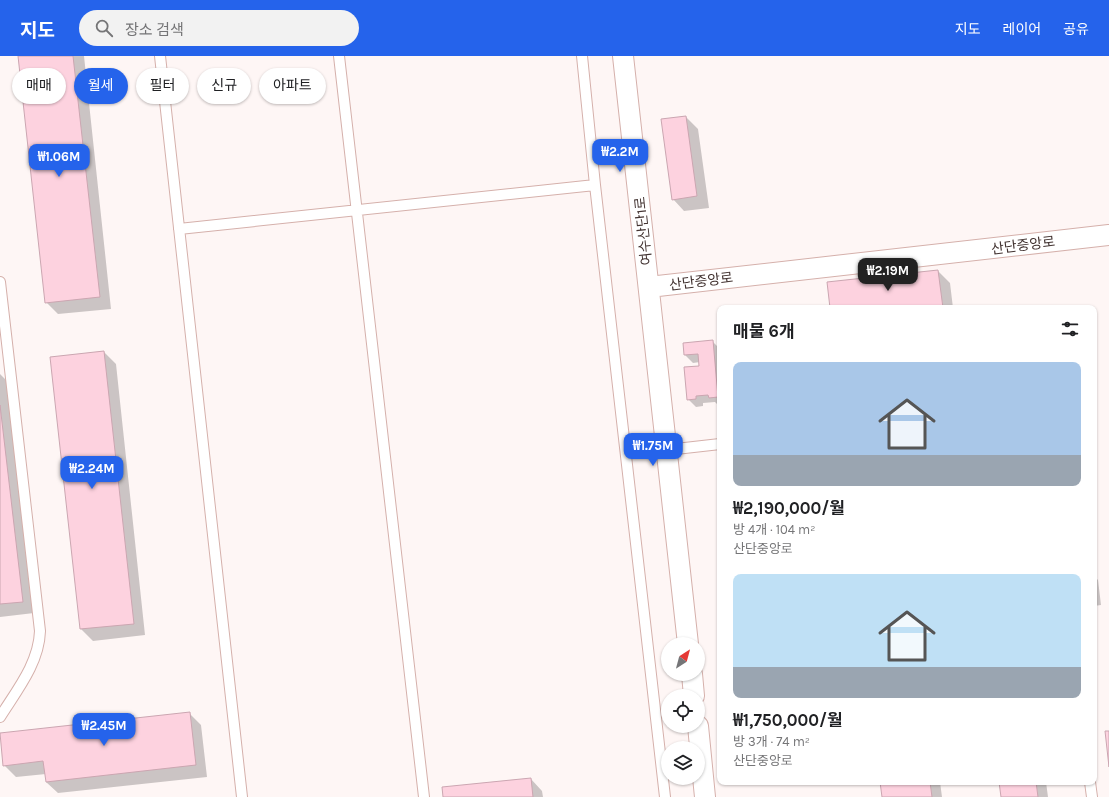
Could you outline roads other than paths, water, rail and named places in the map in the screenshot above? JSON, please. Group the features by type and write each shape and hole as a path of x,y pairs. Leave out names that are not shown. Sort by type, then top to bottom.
{"street":[{"name":"여수산단1로","path":"623,56 649,287"},
{"name":"산단중앙로","path":"687,637 649,287 1109,235"},
{"path":"699,733 705,797"}],"lane":[{"path":"160,56 242,797"},
{"path":"339,56 424,797"},
{"path":"582,56 595,185 665,797"},
{"path":"179,229 595,185"},
{"path":"0,282 4,350 40,635 38,648 32,664 0,717"},
{"path":"667,450 717,444"},
{"path":"1090,785 1092,797"}]}
